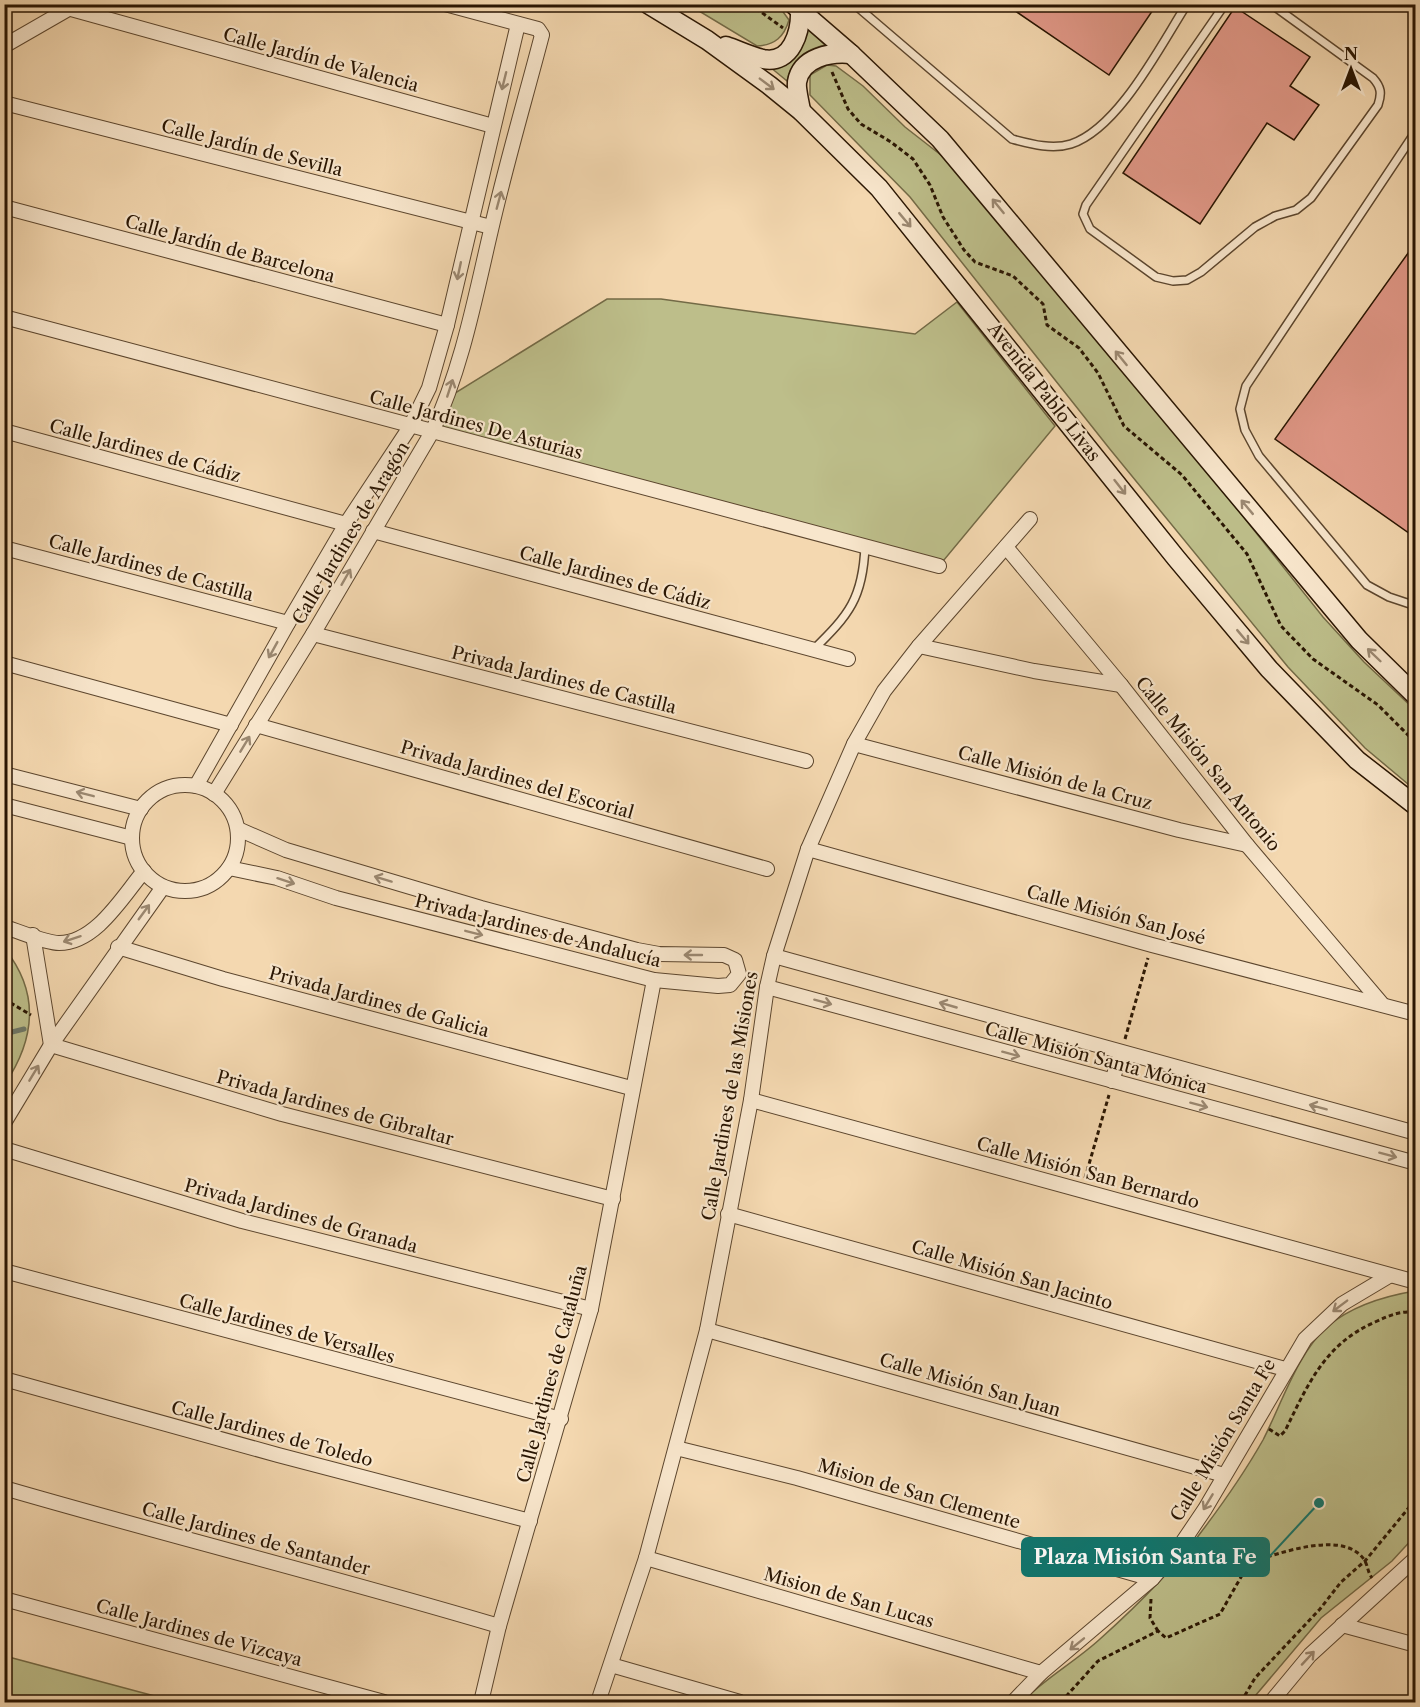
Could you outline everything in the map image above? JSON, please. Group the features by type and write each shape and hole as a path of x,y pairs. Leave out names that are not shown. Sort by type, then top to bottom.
{"main road":[{"name":"Avenida Pablo Livas","path":"648,4 707,40 801,111 879,188 1176,558 1269,669 1357,760 1416,806"},
{"path":"707,40 765,60 783,56 795,41 800,25 797,7"},
{"path":"797,7 851,54 940,138 1127,365 1359,640 1416,696"},
{"path":"801,111 797,83 803,69 817,57 834,52 851,54"}],"street":[{"path":"445,4 518,24"},
{"path":"4,46 74,7"},
{"name":"Calle Jardín de Valencia","path":"74,7 493,126"},
{"name":"Calle Jardines de Aragón","path":"196,786 346,525 410,427 429,388 447,325 518,24 540,30 542,35 491,227 466,337 442,410 432,432 313,634 214,794"},
{"name":"Calle Jardín de Sevilla","path":"4,104 491,227"},
{"name":"Calle Jardín de Barcelona","path":"4,207 447,325"},
{"name":"Calle Jardines De Asturias","path":"4,317 410,427 939,566"},
{"name":"Calle Jardines de Cádiz","path":"4,431 346,525"},
{"name":"Calle Jardines de las Misiones","path":"598,1702 646,1558 707,1330 751,1100 767,987 774,956 808,849 854,744 884,691 919,646 1030,519"},
{"name":"Calle Jardines de Cádiz","path":"373,531 848,660"},
{"name":"Calle Misión San Antonio","path":"1006,547 1121,685 1247,845 1382,1004"},
{"name":"Calle Jardines de Castilla","path":"4,548 288,623"},
{"name":"Privada Jardines de Castilla","path":"313,634 806,761"},
{"path":"919,646 1121,685"},
{"path":"4,663 231,725"},
{"name":"Privada Jardines del Escorial","path":"256,725 767,869"},
{"name":"Calle Misión de la Cruz","path":"854,744 1179,830 1247,845"},
{"path":"4,774 141,809"},
{"path":"196,786 214,794 230,809 238,830 237,850 229,868 216,882 200,889 181,891 163,886 144,871 135,856 132,838 135,820 141,809 155,795 168,788 196,786"},
{"path":"4,805 132,838"},
{"name":"Privada Jardines de Andalucía","path":"229,868 277,878 336,898 654,980 726,986 736,980 739,966 735,960 724,955 659,954 637,950 503,914 286,850 238,830"},
{"name":"Calle Misión San José","path":"808,849 1152,945 1416,1014"},
{"path":"4,927 58,943 76,939 92,930 144,871"},
{"path":"4,1123 51,1045 163,886"},
{"path":"33,935 51,1045"},
{"name":"Privada Jardines de Galicia","path":"118,947 223,979 631,1088"},
{"name":"Calle Misión Santa Mónica","path":"774,956 1416,1133"},
{"name":"Calle Jardines de Cataluña","path":"481,1702 499,1626 561,1419 591,1309 613,1199 631,1088 654,980"},
{"name":"Calle Misión Santa Mónica","path":"767,987 1416,1162"},
{"name":"Privada Jardines de Gibraltar","path":"51,1045 282,1114 613,1199"},
{"path":"1112,1081 1121,1053"},
{"name":"Calle Misión San Bernardo","path":"751,1100 1081,1189 1389,1276 1415,1281"},
{"name":"Privada Jardines de Granada","path":"4,1149 242,1221 591,1309"},
{"name":"Calle Misión San Jacinto","path":"728,1214 1285,1370"},
{"name":"Calle Jardines de Versalles","path":"4,1271 561,1419"},
{"name":"Calle Misión Santa Fe","path":"1013,1702 1041,1672 1152,1579 1180,1546 1257,1423 1285,1370 1305,1339 1323,1319 1359,1293 1389,1276"},
{"name":"Calle Misión San Juan","path":"707,1330 1224,1475"},
{"name":"Calle Jardines de Toledo","path":"4,1379 278,1455 530,1521"},
{"name":"Mision de San Clemente","path":"676,1448 797,1478 1152,1579"},
{"name":"Calle Jardines de Santander","path":"4,1488 173,1537 372,1588 499,1626"},
{"name":"Mision de San Lucas","path":"646,1558 1041,1672"},
{"path":"1271,1702 1310,1655 1416,1558"},
{"name":"Calle Jardines de Vizcaya","path":"4,1599 384,1702"},
{"path":"1342,1625 1416,1645"},
{"path":"611,1665 740,1702"}],"lane":[{"path":"854,4 1012,139 1041,146 1070,145 1092,133 1119,109 1186,4"},
{"path":"1225,4 1086,205 1083,214 1090,229 1156,277 1173,281 1186,280 1201,272 1255,227 1275,216 1296,210 1311,198 1378,105 1381,96 1380,86 1373,78 1271,4"},
{"path":"1416,131 1246,386 1240,409 1245,430 1259,456 1355,572 1367,585 1389,597 1416,606"},
{"path":"813,650 840,623 854,603 864,575 865,546"}],"path":[{"path":"750,4 780,25 795,41"},
{"path":"817,57 834,74 848,109 861,124 891,142 913,159 930,185 948,225 975,262 1014,276 1043,304 1047,325 1079,348 1098,373 1124,426 1182,475 1247,554 1281,626 1313,659 1378,705 1416,743"},
{"path":"1121,1053 1152,945"},
{"path":"4,999 48,1025"},
{"path":"1081,1189 1112,1081"},
{"path":"1257,1423 1280,1436 1324,1358 1357,1330 1399,1311 1416,1312"},
{"path":"1241,1702 1255,1678 1320,1609 1341,1582 1365,1561 1416,1499"},
{"path":"1152,1579 1150,1618 1158,1631 1166,1638 1221,1614 1249,1563 1301,1547 1344,1545 1365,1561 1367,1570 1381,1590"},
{"path":"1061,1702 1098,1661 1158,1631"}],"green space":[{"path":"689,5 774,5 781,9 789,20 778,39 769,44 757,46"},
{"path":"807,27 825,45 800,57 792,67 787,81 770,67"},
{"path":"827,65 836,66 863,86 905,127 955,166 1191,451 1323,617 1364,662 1415,710 1415,790 1365,748 1288,667 1109,448 910,197 810,95 810,75"},
{"path":"607,299 661,299 915,334 957,302 1055,426 939,566 432,432 447,398"},
{"path":"5,949 24,982 29,1016 23,1050 5,1084"},
{"path":"1415,1291 1415,1536 1392,1561 1321,1618 1250,1702 1022,1702 1114,1626 1156,1586 1181,1557 1243,1473 1263,1440 1299,1364 1317,1337 1337,1319 1358,1307"},
{"path":"5,1656 177,1702 5,1702"}],"building":[{"path":"1005,4 1157,4 1109,75"},
{"path":"1235,7 1310,57 1290,86 1319,105 1294,140 1267,123 1200,224 1123,173"},
{"path":"1416,242 1416,538 1275,439"}],"waterway":[{"path":"4,1034 24,1029"}],"place":[{"name":"Plaza Misión Santa Fe","path":"1319,1503"}]}
